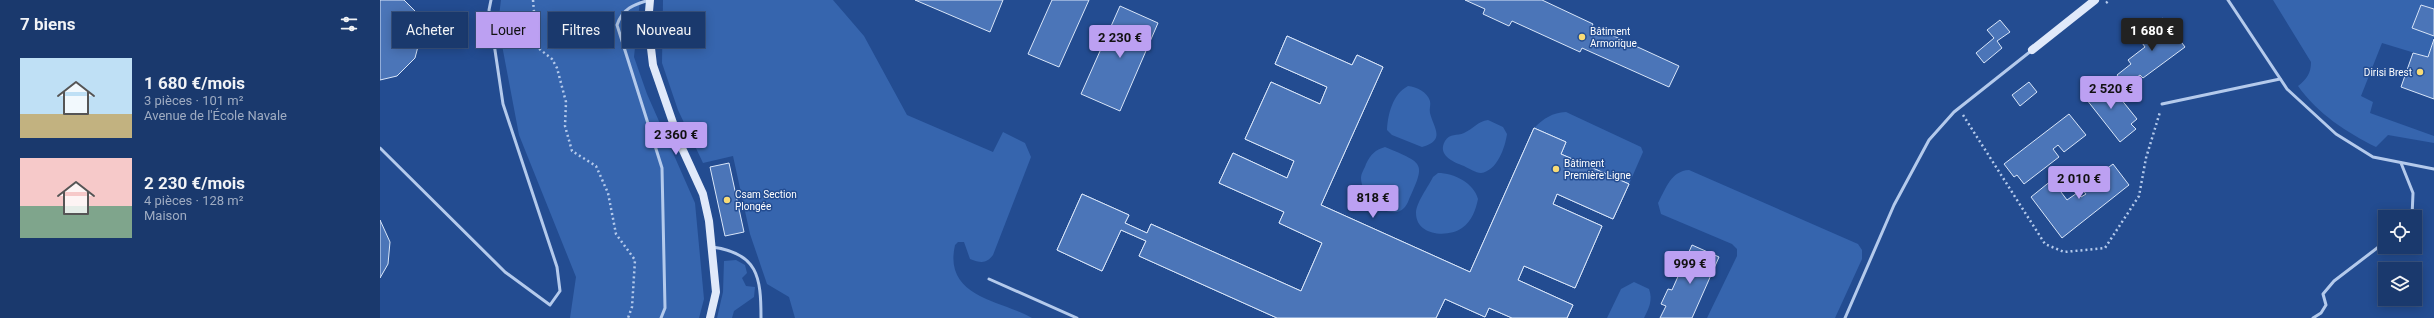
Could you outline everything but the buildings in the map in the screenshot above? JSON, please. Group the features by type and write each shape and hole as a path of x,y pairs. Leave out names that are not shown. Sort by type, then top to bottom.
{"street":[{"path":"650,0 648,24 653,65 681,146 703,194 712,248 716,292 710,318"},
{"path":"2032,50 2095,0"}],"lane":[{"path":"380,148 505,272 550,305 560,291 557,267 503,104 489,10 490,0"},
{"path":"650,0 629,7 623,13 617,25 662,168 665,308 661,318"},
{"path":"2228,0 2287,89 2336,134 2373,157 2434,169"},
{"path":"1845,318 1897,198 1929,140 1959,108 2032,50"},
{"path":"2162,104 2280,80"},
{"path":"2401,162 2413,193 2412,210"},
{"path":"2313,318 2321,313 2326,305 2323,294 2334,281 2378,247"},
{"path":"712,248 731,250 747,258 756,273 761,294 761,318"},
{"path":"989,279 1077,318"}],"path":[{"path":"533,0 537,47 552,59 557,68 566,102 565,126 572,151 596,166 608,193 616,234 635,260 632,308 628,318"},
{"path":"1959,108 2045,244 2064,252 2105,248 2139,196 2146,158 2162,104"}],"shaded area":[{"path":"501,0 640,0 639,12 622,12 622,48 635,48 634,57 647,94 695,203 704,299 699,318 570,318 576,277 519,135 503,48 540,48 540,12 500,12"},
{"path":"663,0 833,0 864,36 907,115 993,152 1003,132 1025,143 1031,157 993,255 988,260 983,262 970,259 964,242 958,242 955,245 954,263 958,276 966,287 977,295 1032,318 795,318 789,297 767,284 750,234 733,156 703,163 678,110 662,63 662,48 705,48 705,12 663,12"},
{"path":"2273,0 2434,0 2434,9 2421,5 2412,28 2434,36 2428,57 2382,43 2361,96 2373,102 2370,113 2434,136 2434,143 2388,135 2376,147 2354,135 2324,114 2314,105 2298,86 2308,76 2311,62"},
{"path":"1408,86 1421,90 1427,95 1430,101 1430,113 1436,129 1436,137 1434,141 1422,147 1392,135 1387,130 1392,105 1403,89"},
{"path":"1566,112 1641,147 1643,152 1629,184 1561,154 1566,142 1534,128 1548,117"},
{"path":"1488,120 1503,127 1507,134 1502,152 1492,168 1481,173 1447,157 1443,150 1443,146 1447,138 1464,133 1481,122"},
{"path":"1385,147 1415,161 1418,166 1418,179 1408,202 1403,209 1396,212 1380,208 1373,202 1363,186 1361,178 1366,164 1372,155 1376,151"},
{"path":"1689,170 1858,244 1862,250 1862,259 1835,318 1707,318 1737,256 1737,249 1732,244 1661,214 1658,203 1670,181 1678,173"},
{"path":"1438,173 1444,173 1462,180 1472,188 1478,199 1475,211 1462,228 1449,233 1441,234 1434,233 1421,226 1417,221 1416,213 1423,195 1433,177"},
{"path":"736,260 745,265 747,273 742,278 746,286 755,287 754,297 734,311 732,318 717,318 723,292 724,261"},
{"path":"1634,282 1649,289 1651,297 1650,304 1644,318 1607,318 1621,289"}],"place":[{"name":"Bâtiment Armorique","path":"1582,37"},
{"name":"Dirisi Brest","path":"2420,72"},
{"name":"Bâtiment Première Ligne","path":"1556,169"},
{"name":"Csam Section Plongée","path":"727,200"}]}
